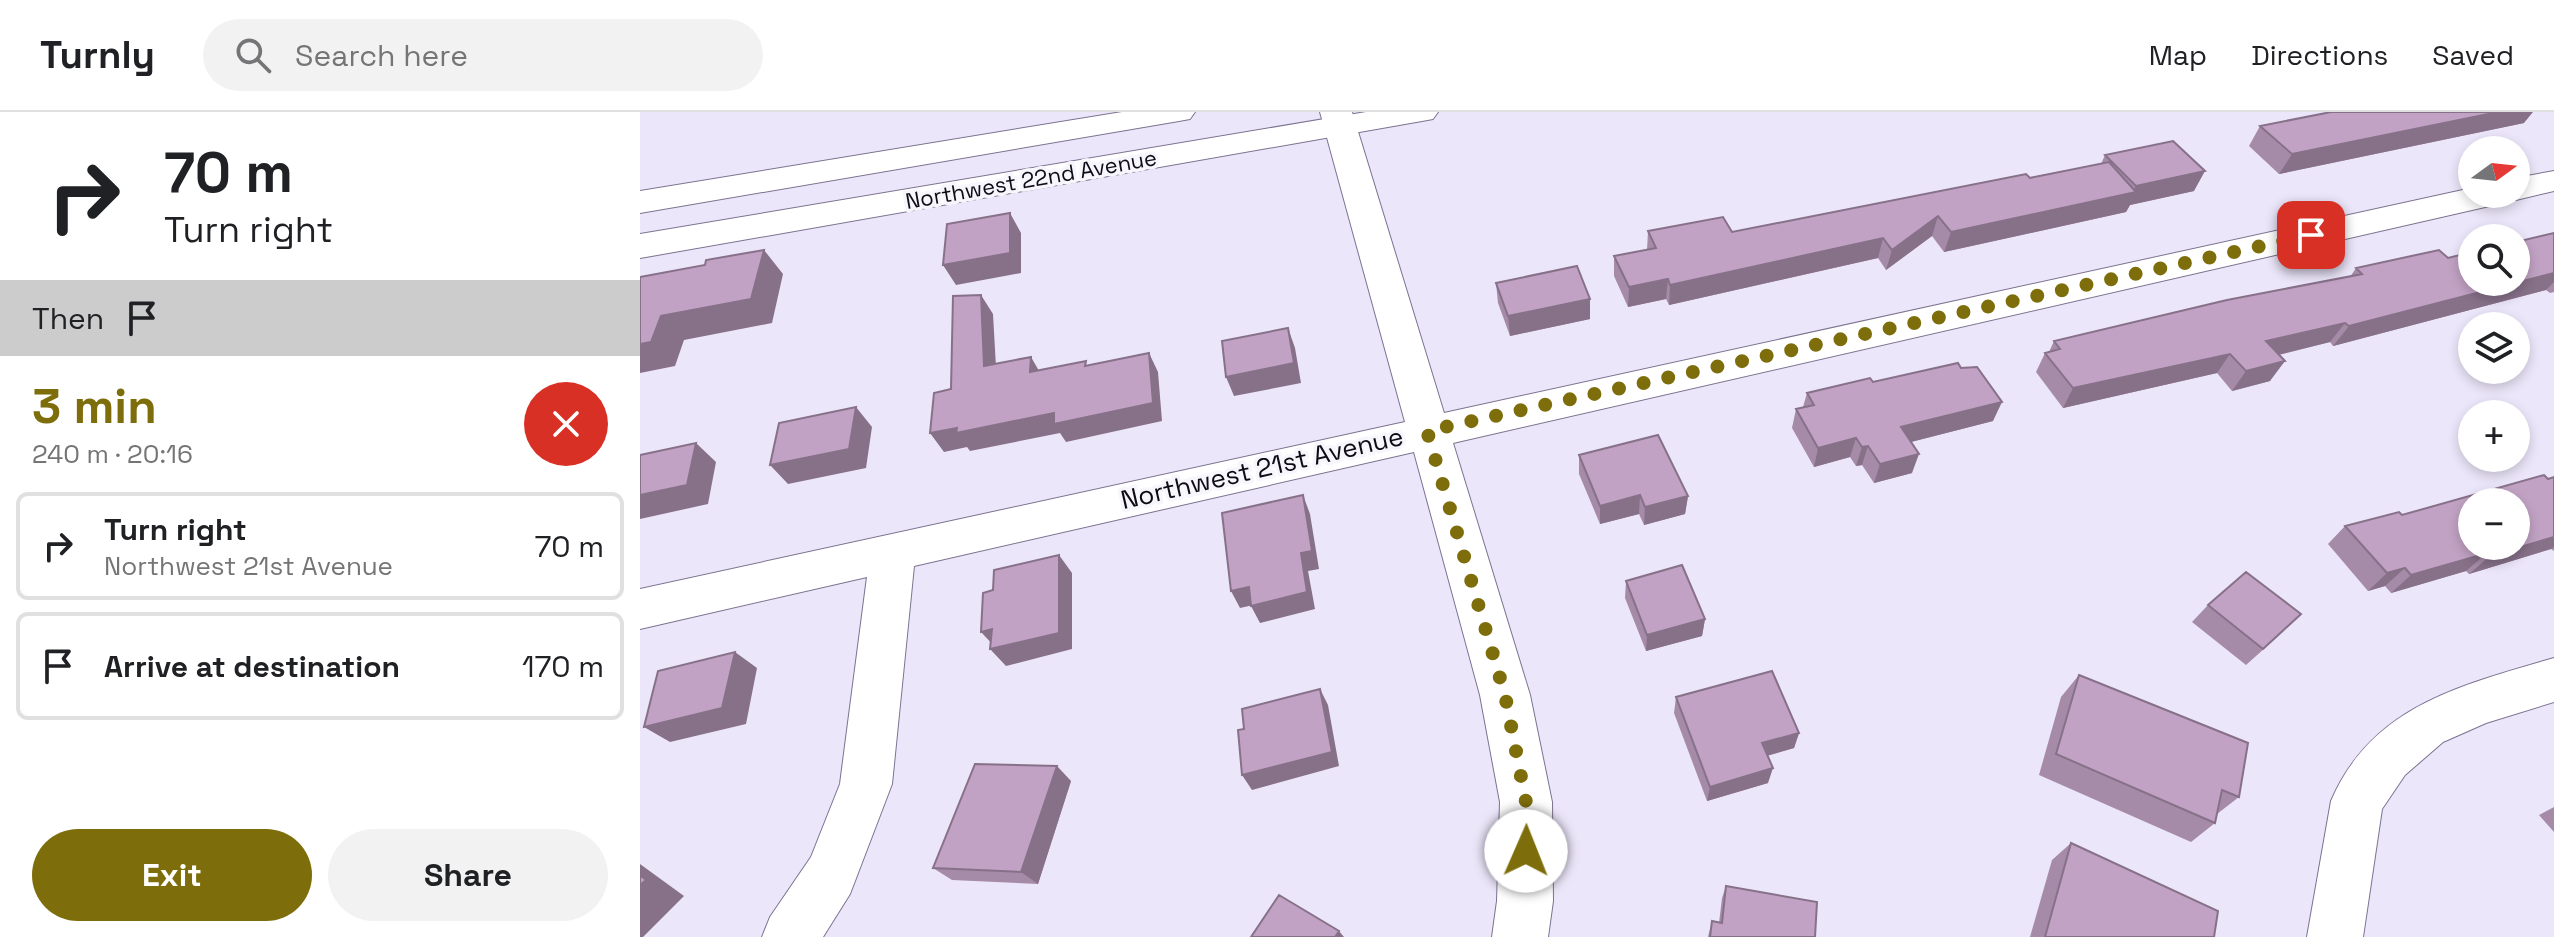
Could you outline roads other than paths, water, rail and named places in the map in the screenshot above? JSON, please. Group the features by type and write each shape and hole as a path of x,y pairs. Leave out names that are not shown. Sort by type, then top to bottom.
{"street":[{"name":"Northwest 22nd Avenue","path":"640,202 1179,112"},
{"name":"Northwest 22nd Avenue","path":"640,246 1338,119 1422,112"},
{"path":"1338,119 1505,695 1526,802 1525,901 1520,937"},
{"path":"2530,186 2554,181"},
{"name":"Northwest 21st Avenue","path":"640,609 2458,202"},
{"path":"790,937 831,875 866,784 893,551"},
{"path":"2335,937 2357,801 2387,758 2425,726 2477,703 2554,680"}]}
